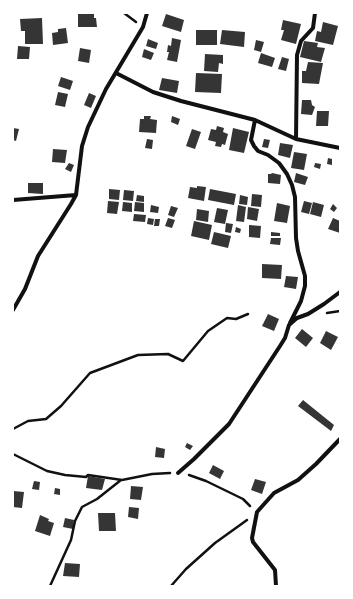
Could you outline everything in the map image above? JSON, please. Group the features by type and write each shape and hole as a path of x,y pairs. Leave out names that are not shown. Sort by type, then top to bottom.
{"street":[{"path":"13,310 25,290 38,256 76,195 82,146 88,127 99,102 143,27 147,13"},
{"path":"296,139 297,55 301,41 313,28 315,13"},
{"path":"116,73 154,92 174,99 255,120 296,139 340,148"},
{"path":"178,473 229,424 282,342 301,301 304,276 296,238 296,197 287,174 279,163 268,154 258,151 254,146 251,140 255,120"},
{"path":"13,200 76,195"},
{"path":"290,325 297,318 308,314 340,292"},
{"path":"276,586 275,570 253,542 252,538 257,512 274,493 298,480 340,439"}],"path":[{"path":"124,13 143,27"},
{"path":"13,429 28,421 46,419 61,406 90,373 138,355 168,354 184,361 208,331 227,318 236,319 248,314"},
{"path":"13,454 47,471 65,475 86,477 88,475 122,480 152,474 178,473 192,476 243,499 257,512 215,543 186,569 171,586"},
{"path":"50,586 71,540 75,521 82,507 97,499 122,480"}],"building":[{"path":"78,13 94,13 97,27 78,27"},
{"path":"166,14 184,20 181,32 162,26"},
{"path":"42,18 43,44 25,44 25,31 21,31 20,19"},
{"path":"283,20 301,24 296,44 281,40 284,30 281,30"},
{"path":"323,22 338,26 333,45 315,41 317,31 321,32"},
{"path":"66,28 68,43 53,45 52,33 58,32 58,29"},
{"path":"196,30 217,30 217,45 196,45"},
{"path":"222,30 245,32 244,47 220,44"},
{"path":"172,38 181,40 177,62 167,60 169,52 167,52 168,45 171,46"},
{"path":"148,39 158,43 156,49 146,46"},
{"path":"256,40 264,42 261,52 254,50"},
{"path":"304,41 318,43 317,47 325,48 321,62 300,57"},
{"path":"18,46 30,47 29,59 17,59"},
{"path":"80,48 91,50 89,63 78,61"},
{"path":"144,49 154,53 151,60 142,57"},
{"path":"261,53 275,58 272,67 258,63"},
{"path":"205,54 223,55 223,64 219,63 218,72 204,71"},
{"path":"282,57 289,59 286,71 278,69"},
{"path":"308,62 323,63 319,84 302,83 302,71 306,71"},
{"path":"196,73 222,74 221,93 195,92"},
{"path":"61,77 73,81 70,90 58,86"},
{"path":"162,78 179,81 177,93 159,90"},
{"path":"58,92 68,94 65,107 55,105"},
{"path":"89,93 96,96 91,108 84,105"},
{"path":"302,100 311,100 312,105 315,107 312,115 301,114"},
{"path":"317,111 329,111 328,126 316,126"},
{"path":"144,116 151,116 150,119 157,120 156,133 139,132 140,119 144,119"},
{"path":"172,116 180,119 178,125 171,122"},
{"path":"217,126 224,128 223,132 228,134 225,145 222,144 221,147 215,146 216,142 208,140 211,129 216,130"},
{"path":"13,128 19,129 16,141 13,140"},
{"path":"233,128 249,132 244,153 229,150"},
{"path":"192,129 201,132 195,149 186,146"},
{"path":"147,139 153,140 152,149 145,148"},
{"path":"264,139 270,140 268,148 262,147"},
{"path":"280,143 293,145 290,158 278,155"},
{"path":"53,149 67,150 65,163 52,162"},
{"path":"294,152 307,154 304,170 291,168"},
{"path":"328,158 332,159 332,165 327,164"},
{"path":"69,163 74,165 71,172 65,169"},
{"path":"315,163 321,164 320,169 314,167"},
{"path":"272,173 281,175 280,184 268,183 268,174"},
{"path":"296,173 308,177 305,185 294,182"},
{"path":"28,183 43,183 43,194 28,193"},
{"path":"197,186 206,187 204,201 188,198 190,187 197,188"},
{"path":"109,189 120,190 119,200 109,199"},
{"path":"210,189 236,194 234,205 208,200"},
{"path":"124,190 134,191 133,201 123,200"},
{"path":"252,194 262,195 261,207 251,206"},
{"path":"137,195 144,196 144,202 136,201"},
{"path":"240,195 248,197 247,205 239,204"},
{"path":"108,201 119,202 117,214 107,213"},
{"path":"304,201 312,203 309,214 301,212"},
{"path":"123,202 132,203 132,212 122,211"},
{"path":"135,202 144,203 144,212 134,211"},
{"path":"313,202 324,205 321,217 310,214"},
{"path":"277,203 290,206 287,223 274,221"},
{"path":"333,204 337,208 334,212 330,209"},
{"path":"151,205 159,207 158,213 150,212"},
{"path":"238,205 246,207 244,222 236,221"},
{"path":"171,206 178,208 174,217 168,215"},
{"path":"248,207 259,209 257,221 247,219"},
{"path":"217,208 228,210 225,224 214,222"},
{"path":"197,209 209,211 208,222 196,220"},
{"path":"134,214 146,215 145,222 133,221"},
{"path":"148,218 154,219 153,225 147,224"},
{"path":"168,218 175,220 172,228 165,226"},
{"path":"333,218 340,221 340,233 328,229"},
{"path":"155,219 160,219 159,226 154,226"},
{"path":"194,221 212,225 209,240 191,236"},
{"path":"226,223 233,224 231,233 225,232"},
{"path":"249,225 261,226 260,238 249,237"},
{"path":"236,227 241,229 240,233 235,232"},
{"path":"214,232 231,236 228,248 211,244"},
{"path":"271,232 280,233 280,236 271,236"},
{"path":"271,238 281,238 280,245 270,244"},
{"path":"262,264 282,265 281,279 262,278"},
{"path":"286,276 298,277 296,289 284,287"},
{"path":"268,314 279,319 274,331 262,326"},
{"path":"302,329 313,338 306,347 295,338"},
{"path":"326,331 338,337 331,350 320,343"},
{"path":"303,400 334,425 331,431 298,406"},
{"path":"187,443 193,446 190,450 185,447"},
{"path":"156,447 165,449 164,458 155,457"},
{"path":"213,465 224,471 220,479 209,473"},
{"path":"88,476 105,479 102,490 86,488"},
{"path":"255,479 266,482 262,494 251,490"},
{"path":"34,481 40,482 39,490 32,489"},
{"path":"131,486 143,487 141,500 130,499"},
{"path":"55,488 60,489 60,495 54,494"},
{"path":"13,491 24,492 22,508 13,507"},
{"path":"129,507 139,508 138,519 128,517"},
{"path":"98,513 115,513 116,531 99,531"},
{"path":"40,515 49,519 48,521 54,523 50,536 35,531"},
{"path":"65,518 74,520 73,529 63,527"},
{"path":"65,563 80,564 79,577 63,576"}]}
